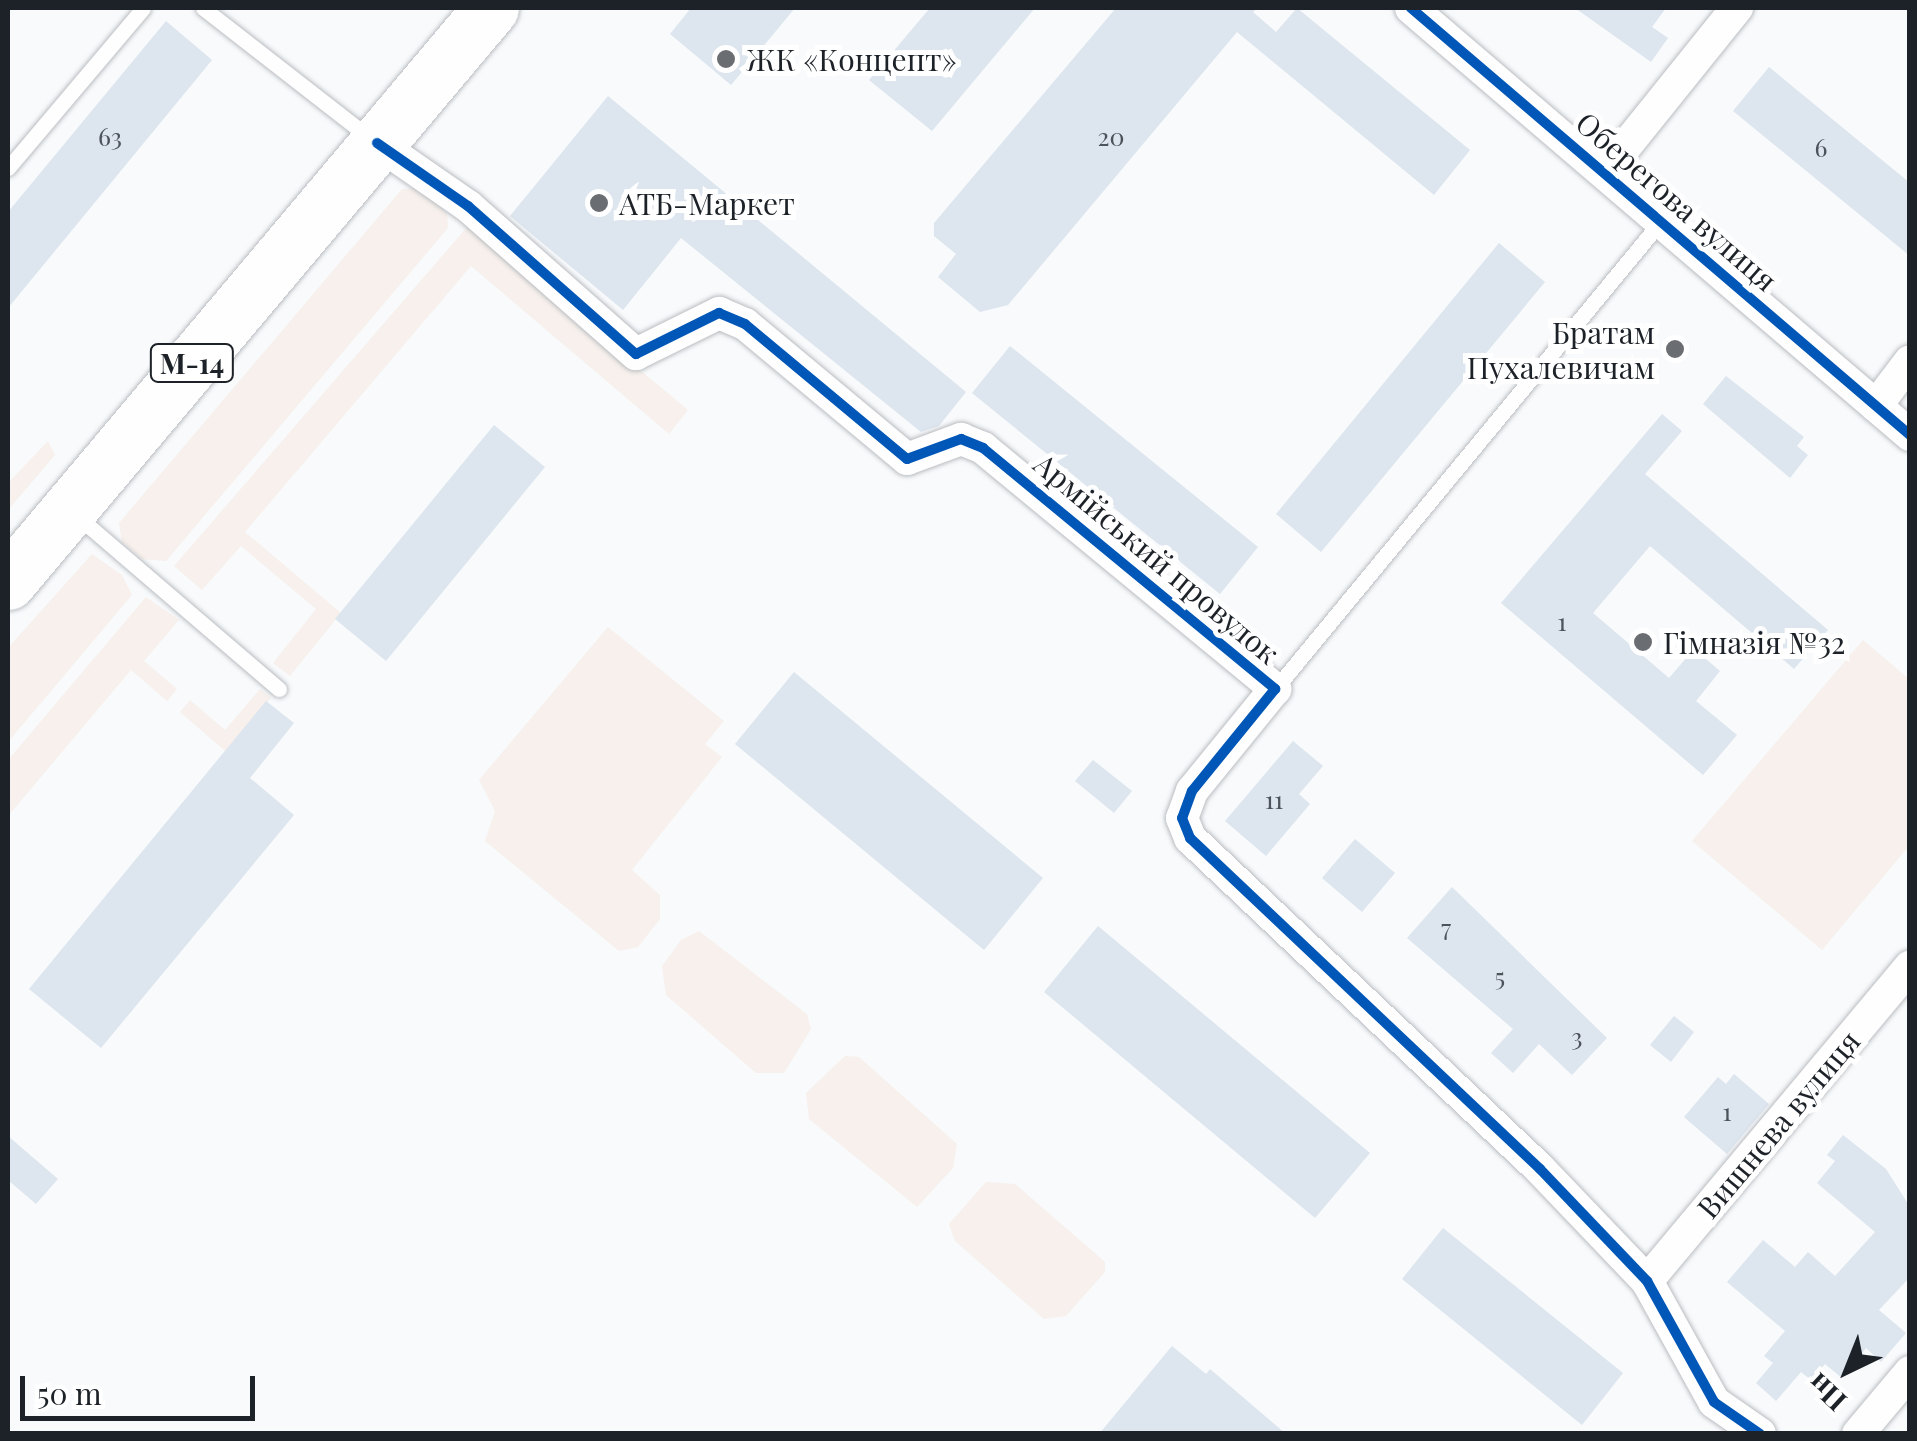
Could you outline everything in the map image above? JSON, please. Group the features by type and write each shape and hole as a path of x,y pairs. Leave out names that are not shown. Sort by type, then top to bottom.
{"highway":[{"name":"М-14","path":"8,582 491,8"}],"street":[{"name":"Оберегова вулиця","path":"1411,8 1910,435"},
{"path":"1605,172 1737,8"},
{"name":"Армійський провулок","path":"377,143 468,206 636,354 719,313 745,324 907,459 961,439 982,448 1275,688 1192,791 1182,818 1190,838 1438,1070 1647,1282 1714,1402 1760,1434"},
{"path":"1876,406 1910,361"},
{"name":"Вишнева вулиця","path":"1647,1282 1910,967"},
{"path":"1858,1434 1910,1372"}],"lane":[{"path":"8,168 142,8"},
{"name":"Армійський провулок","path":"203,8 377,143"},
{"path":"1275,688 1662,220"},
{"path":"70,508 279,690"}],"shaded area":[{"path":"417,188 447,213 448,228 166,561 142,559 122,542 119,523 402,189"},
{"path":"468,226 688,410 669,434 471,266 245,532 341,613 290,676 273,663 316,609 241,546 202,590 174,566"},
{"path":"48,441 55,455 8,510 8,483"},
{"path":"92,554 122,575 132,595 8,742 8,648"},
{"path":"146,597 179,620 144,661 177,689 167,701 131,670 8,816 8,760"},
{"path":"608,627 724,721 705,744 722,757 632,870 660,895 660,919 638,947 619,951 485,841 495,811 479,780"},
{"path":"1863,640 1909,679 1909,846 1822,950 1692,841"},
{"path":"260,689 271,698 225,751 180,712 190,700 225,730"},
{"path":"699,931 807,1014 811,1029 784,1073 756,1073 666,995 662,966 681,940"},
{"path":"845,1056 859,1057 957,1144 953,1168 917,1207 809,1119 806,1093"},
{"path":"986,1182 1015,1184 1105,1262 1105,1272 1066,1316 1044,1319 955,1241 949,1224"}],"building":[{"name":"ЖК «Концепт»","path":"691,8 795,8 731,85 670,34"},
{"path":"930,8 1035,8 932,131 869,80"},
{"path":"1116,8 1257,8 1253,12 1276,32 1297,8 1470,150 1434,195 1237,32 1008,305 980,312 938,277 956,254 934,236 934,223"},
{"path":"1575,8 1666,8 1652,27 1668,38 1651,62"},
{"path":"166,21 212,60 8,308 8,212"},
{"path":"1769,67 1910,183 1910,256 1733,111"},
{"path":"608,96 966,392 939,426 921,432 681,238 623,310 510,216"},
{"path":"1499,243 1545,282 1321,552 1276,514"},
{"path":"1010,346 1258,547 1220,594 972,393"},
{"path":"1726,376 1804,437 1797,446 1808,455 1790,478 1703,404"},
{"path":"1662,414 1682,431 1645,474 1828,630 1794,669 1650,546 1593,613 1669,678 1694,649 1720,671 1696,701 1737,735 1703,775 1501,603"},
{"path":"494,425 545,467 386,661 335,619"},
{"path":"794,672 1043,878 984,950 735,744"},
{"path":"266,701 294,723 250,778 294,815 101,1048 29,989"},
{"path":"1293,741 1323,766 1299,794 1310,804 1266,856 1225,821"},
{"path":"1093,760 1132,791 1114,813 1075,781"},
{"path":"1355,839 1395,873 1362,912 1322,878"},
{"path":"1452,887 1607,1038 1572,1075 1539,1044 1513,1073 1491,1053 1513,1029 1407,938"},
{"path":"1098,926 1370,1153 1315,1218 1044,992"},
{"path":"1674,1016 1694,1032 1671,1062 1650,1045"},
{"path":"1734,1074 1769,1104 1727,1154 1684,1117 1718,1077 1726,1084"},
{"path":"1843,1135 1886,1169 1910,1207 1910,1277 1879,1310 1906,1333 1881,1362 1866,1348 1842,1378 1825,1364 1811,1380 1801,1372 1776,1401 1756,1383 1773,1363 1764,1356 1785,1331 1727,1282 1763,1240 1795,1267 1808,1252 1835,1276 1875,1232 1817,1183 1835,1161 1827,1155"},
{"path":"8,1136 58,1179 36,1204 8,1180"},
{"path":"1443,1228 1623,1373 1582,1425 1402,1279"},
{"path":"1172,1346 1206,1374 1210,1369 1286,1434 1099,1434"}],"cycle path":[{"path":"1411,8 1910,435"},
{"path":"377,143 468,206 636,354 719,313 745,324 907,459 961,439 983,448 1275,689 1192,791 1182,818 1190,838 1540,1169 1647,1281 1714,1402 1760,1434"}],"place":[{"name":"ЖК «Концепт»","path":"726,59"},
{"name":"АТБ-Маркет","path":"599,203"},
{"name":"Братам Пухалевичам","path":"1675,349"},
{"name":"Гімназія №32","path":"1643,642"}]}
